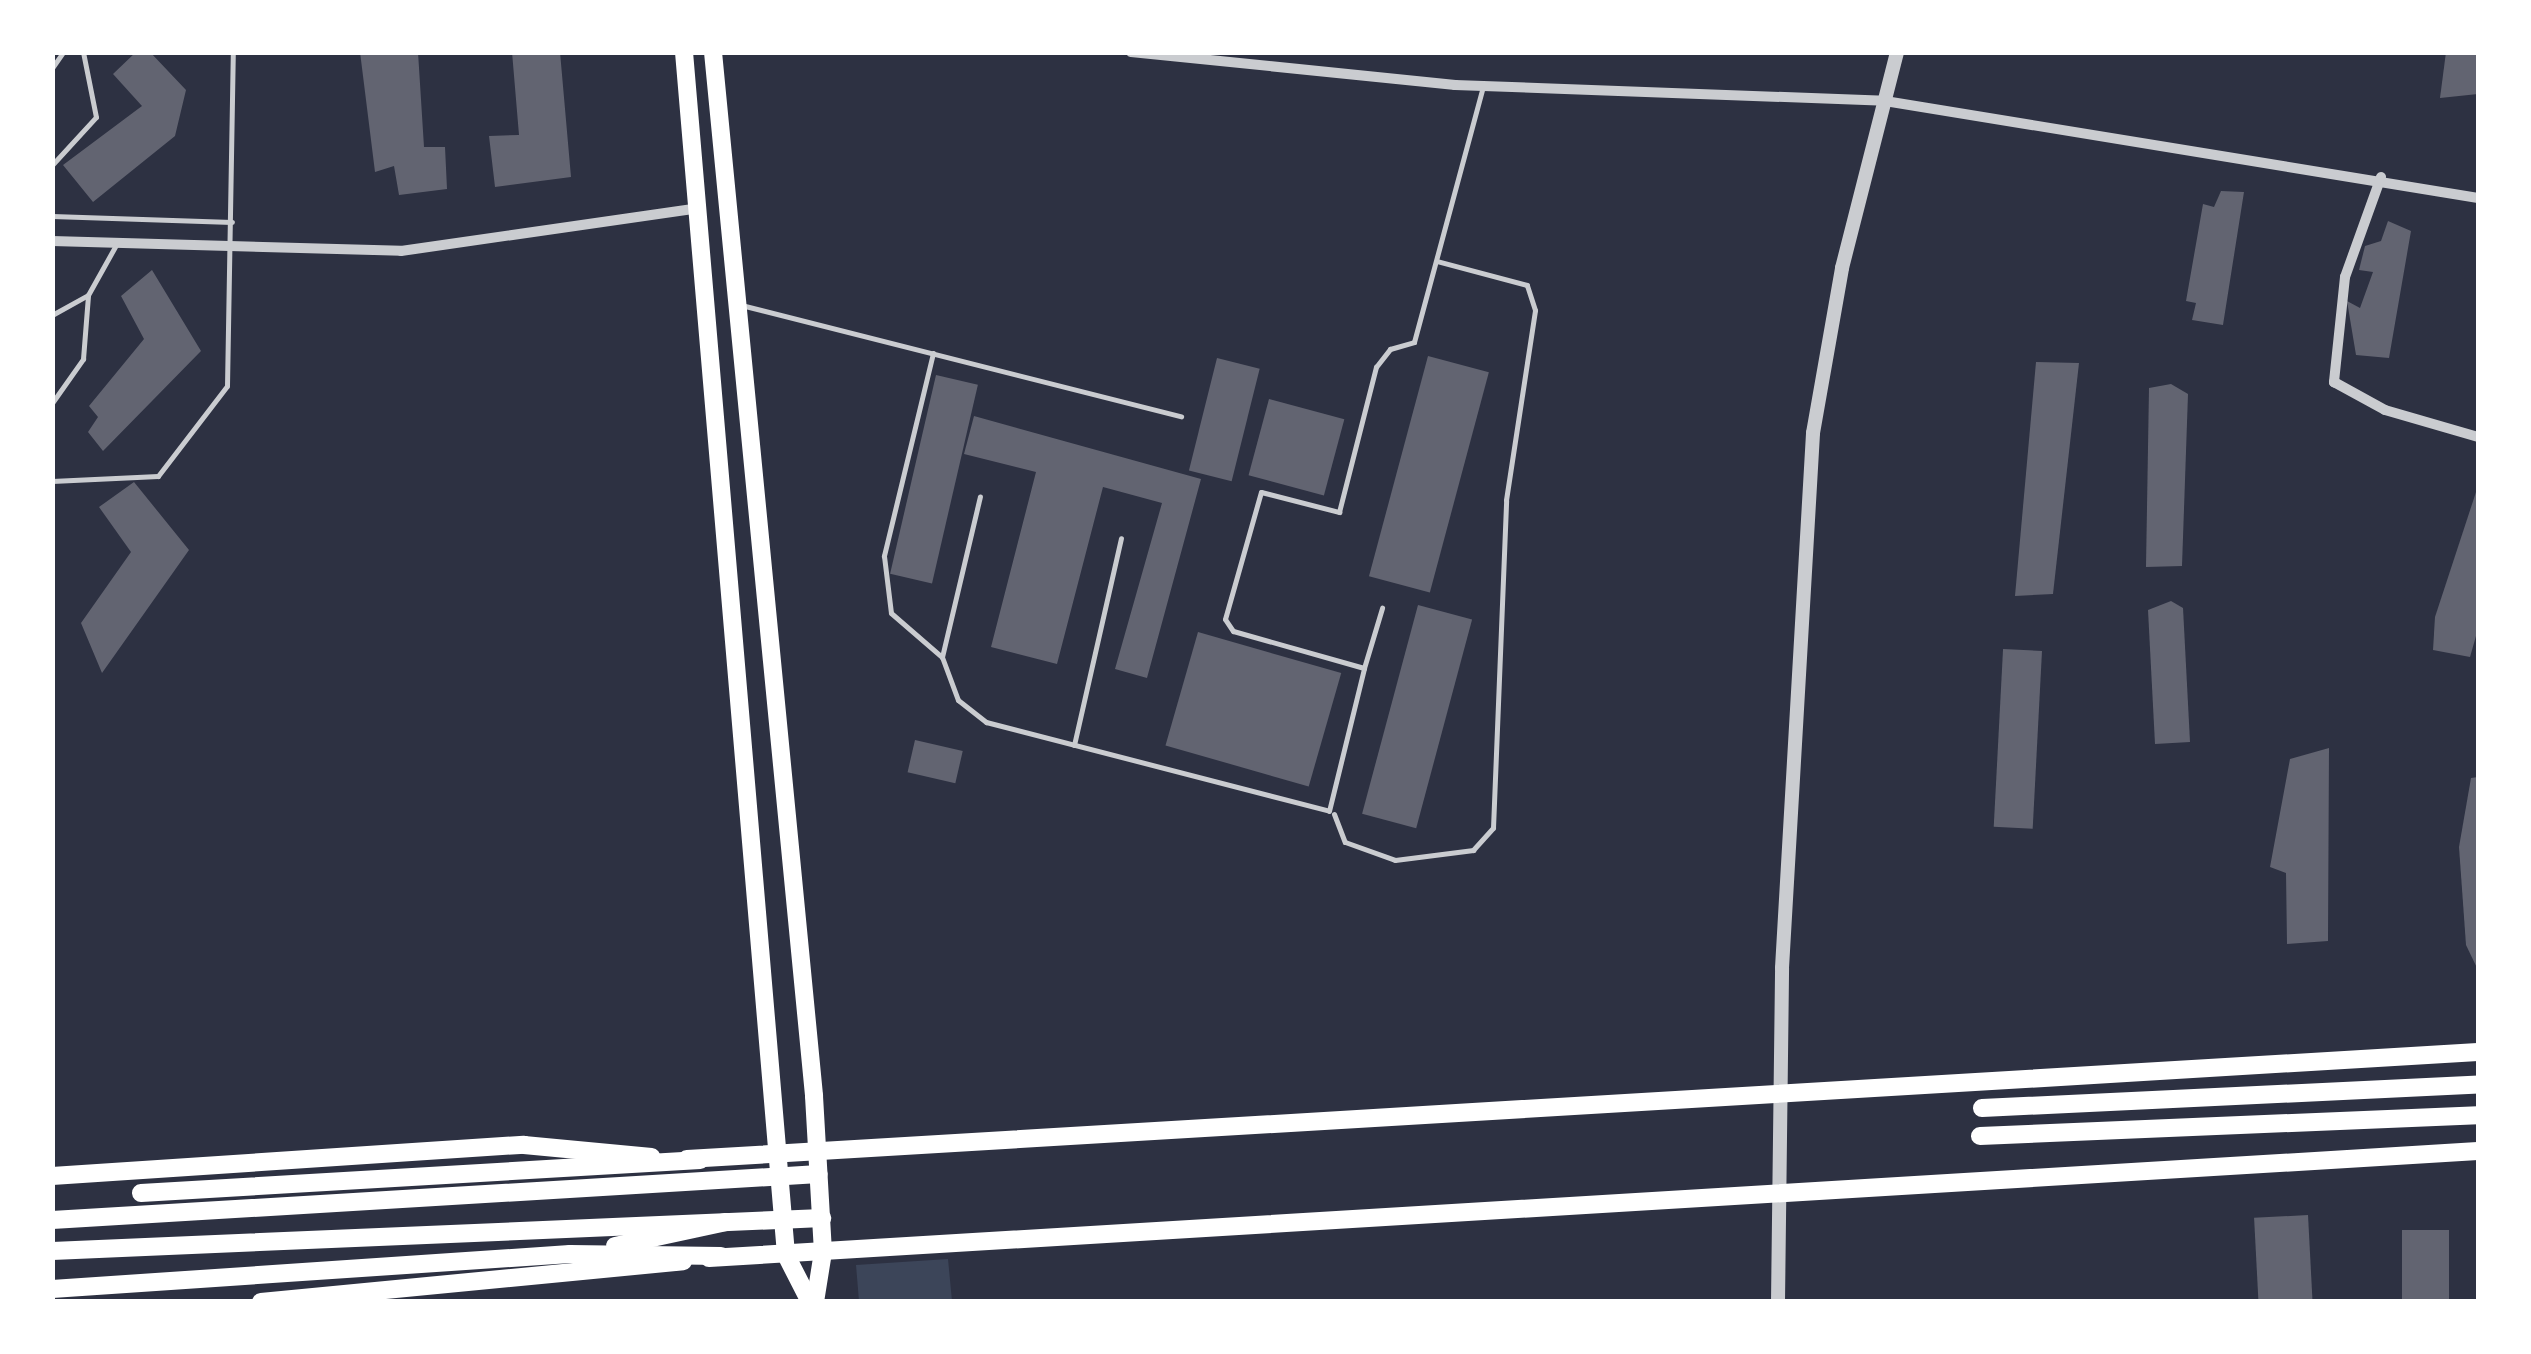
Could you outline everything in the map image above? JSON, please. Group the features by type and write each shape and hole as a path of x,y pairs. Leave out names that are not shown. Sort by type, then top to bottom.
{"main road":[{"path":"684,52 691,209 782,1176 786,1254 813,1302"},
{"path":"714,52 818,1152 824,1252 813,1302"},
{"path":"140,1193 2478,1052"},
{"path":"1982,1108 2478,1085"},
{"path":"1980,1136 2478,1115"},
{"path":"52,1176 524,1146 700,1160"},
{"path":"52,1289 570,1254 721,1256 824,1252 2478,1151"},
{"path":"52,1220 819,1174"},
{"path":"52,1251 822,1218"},
{"path":"570,1254 726,1222"},
{"path":"260,1302 721,1256"}],"street":[{"path":"1131,52 1484,86 1885,101 2382,177 2478,198"},
{"path":"1778,1302 1780,1097 1812,433 1898,52"},
{"path":"2382,177 2346,276 2334,382 2385,410 2478,437"},
{"path":"52,241 232,252 401,251 691,209"}],"lane":[{"path":"52,68 63,52"},
{"path":"52,165 96,117 83,52"},
{"path":"52,481 158,476 228,386 233,52"},
{"path":"1364,668 1233,631 1225,619 1261,492 1339,512 1376,367 1390,349 1414,342 1484,86"},
{"path":"52,216 232,222"},
{"path":"52,402 84,359 88,295 116,245"},
{"path":"1334,814 1344,842 1396,860 1473,850 1492,828 1506,500 1535,310 1527,285 1436,260"},
{"path":"52,315 88,295"},
{"path":"738,304 1181,416"},
{"path":"933,352 884,556 890,614 942,658 958,700 986,722 1329,811 1382,608"},
{"path":"942,658 980,496"},
{"path":"1074,745 1121,538"},
{"path":"52,545 60,560 52,616"}],"shaded area":[{"path":"948,1259 952,1301 859,1301 856,1265"}],"building":[{"path":"136,52 150,52 186,90 175,136 93,202 63,165 142,106 113,74"},
{"path":"360,52 418,52 424,147 445,147 447,189 399,195 394,166 375,172"},
{"path":"512,52 560,52 571,177 495,187 489,136 519,135"},
{"path":"2446,52 2478,52 2478,94 2440,98"},
{"path":"2221,191 2244,192 2223,325 2192,320 2196,303 2186,301 2203,204 2214,207"},
{"path":"2388,221 2411,231 2389,358 2356,355 2347,301 2360,308 2373,272 2359,270 2365,246 2381,241"},
{"path":"152,270 201,351 103,451 88,432 98,417 89,406 144,339 121,296"},
{"path":"1428,356 1489,372 1430,593 1369,576"},
{"path":"1217,358 1260,369 1232,481 1189,471"},
{"path":"2036,362 2079,363 2053,594 2015,596"},
{"path":"936,375 978,385 932,583 890,574"},
{"path":"2171,384 2188,394 2182,566 2146,567 2149,388"},
{"path":"1269,399 1344,419 1324,495 1249,475"},
{"path":"974,416 1201,479 1147,678 1115,669 1162,503 1103,487 1057,664 991,647 1036,472 964,454"},
{"path":"134,482 189,550 102,673 81,623 131,552 99,507"},
{"path":"2478,486 2478,629 2470,657 2433,650 2435,617"},
{"path":"2171,601 2183,608 2190,742 2155,744 2148,610"},
{"path":"1418,605 1472,619 1416,828 1362,814"},
{"path":"1198,632 1341,673 1309,786 1165,745"},
{"path":"2003,649 2042,651 2033,829 1994,827"},
{"path":"915,740 963,751 955,783 908,772"},
{"path":"2329,748 2328,941 2287,944 2286,873 2270,867 2290,759"},
{"path":"2478,777 2478,970 2466,945 2459,847 2471,778"},
{"path":"2308,1215 2313,1302 2258,1302 2254,1218"},
{"path":"2402,1230 2449,1230 2449,1302 2402,1302"}]}
